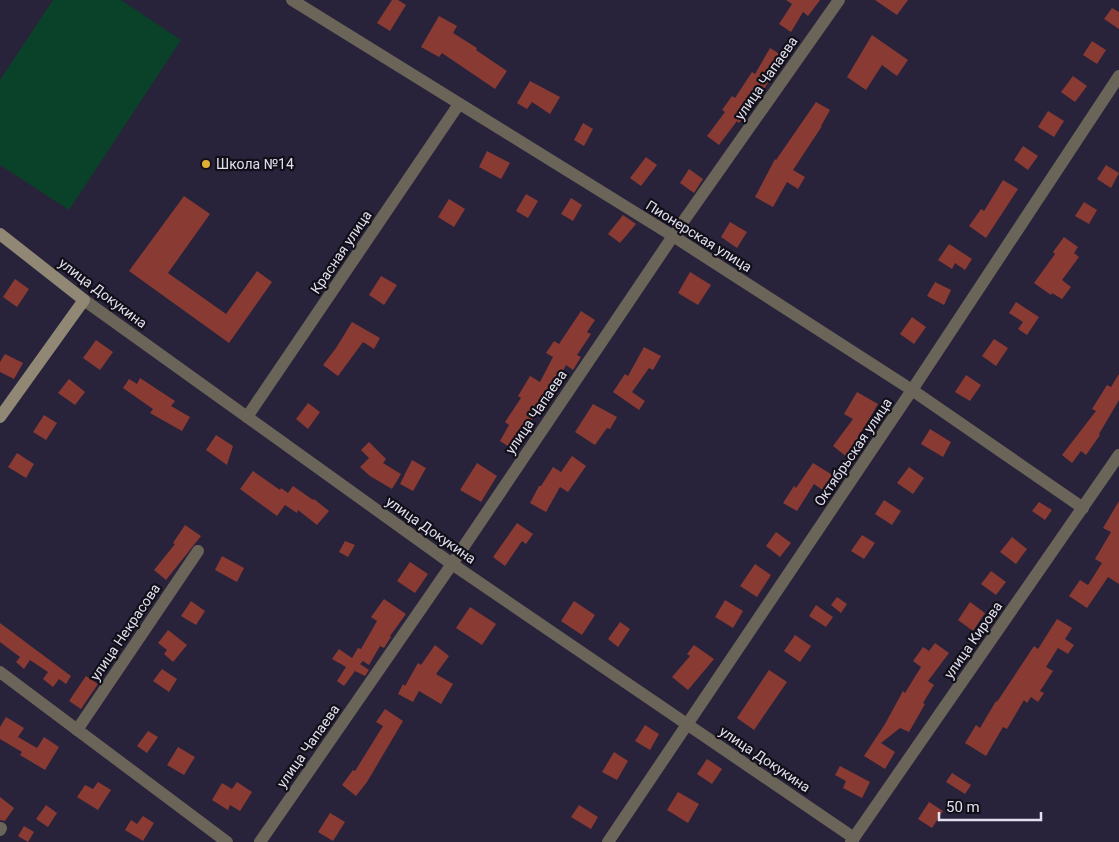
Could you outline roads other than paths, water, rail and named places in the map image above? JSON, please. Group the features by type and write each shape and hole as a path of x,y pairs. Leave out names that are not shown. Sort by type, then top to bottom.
{"street":[{"name":"Пионерская улица","path":"292,0 672,236 912,390 1083,508"},
{"name":"улица Чапаева","path":"260,842 452,564 672,236 839,0"},
{"name":"Октябрьская улица","path":"608,842 912,390 1119,76"},
{"name":"Красная улица","path":"247,417 459,104"},
{"name":"улица Докукина","path":"0,234 84,300 452,564 687,724 852,840"},
{"path":"0,417 84,300"},
{"name":"улица Кирова","path":"852,840 1119,455"},
{"name":"улица Некрасова","path":"77,730 198,551"},
{"path":"0,672 227,842"}],"place":[{"name":"Школа №14","path":"206,164"}]}
